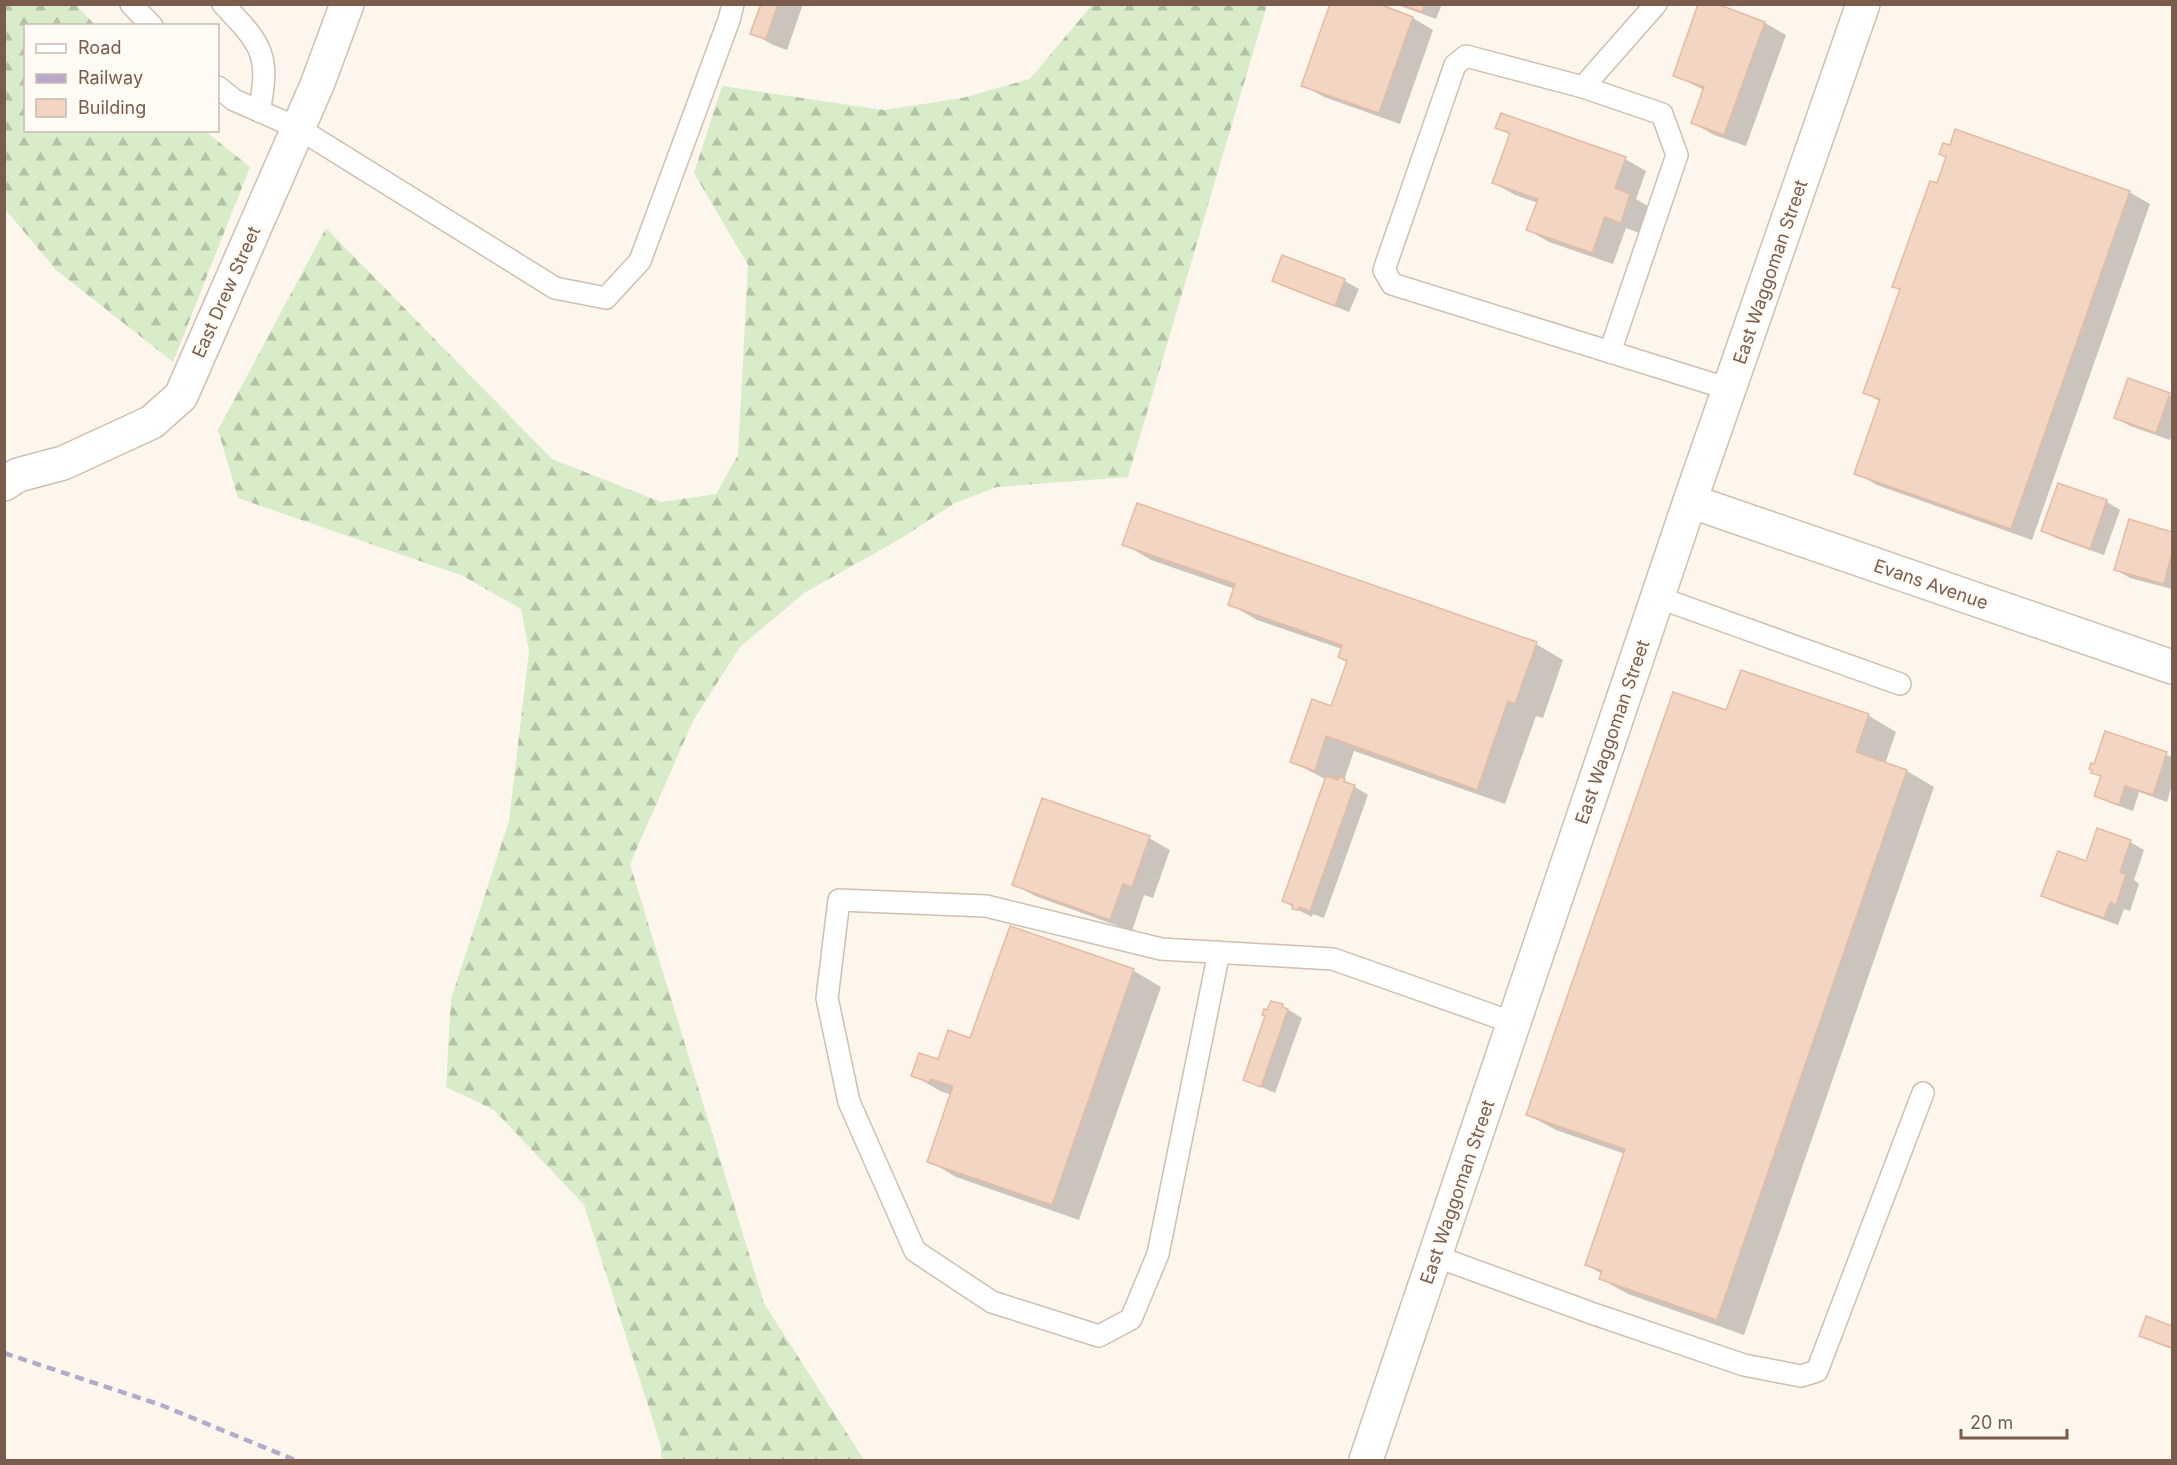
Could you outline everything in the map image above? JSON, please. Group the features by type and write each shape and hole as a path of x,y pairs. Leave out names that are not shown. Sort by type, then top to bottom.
{"street":[{"name":"East Drew Street","path":"4,484 18,475 63,463 152,422 181,396 317,85 347,4"},
{"name":"East Waggoman Street","path":"1366,1461 1657,597 1863,4"},
{"name":"Evans Avenue","path":"1690,501 2172,667"}],"lane":[{"path":"131,4 150,24"},
{"path":"223,4 253,36 264,61 265,83 259,111"},
{"path":"219,88 234,100 298,128 555,288 606,298 640,261 733,4"},
{"path":"1583,87 1656,4"},
{"path":"1610,352 1677,155 1662,114 1583,87 1466,56 1455,65 1384,270 1392,284 1610,352 1729,389"},
{"path":"1657,597 1900,684"},
{"path":"1219,952 1158,1254 1131,1319 1099,1336 992,1302 915,1251 849,1102 827,998 839,900 986,906 1161,949 1219,952 1333,959 1514,1023"},
{"path":"1435,1256 1594,1314 1744,1365 1801,1376 1817,1371 1923,1093"}],"green space":[{"path":"4,5 76,5 94,24 24,24 24,132 206,132 250,167 173,362 56,270 5,209"},
{"path":"1092,5 1267,5 1128,477 997,487 955,503 900,539 804,593 740,647 694,719 630,864 764,1303 864,1460 661,1460 661,1446 584,1205 494,1110 446,1087 451,999 509,821 529,651 521,609 463,576 238,498 218,430 326,228 552,459 661,502 716,494 738,455 748,265 694,173 722,86 884,110 962,98 1030,79"}],"building":[{"path":"761,4 778,4 766,39 750,34"},
{"path":"1330,4 1379,4 1413,17 1379,113 1301,86"},
{"path":"1400,4 1425,4 1422,12"},
{"path":"1698,4 1717,4 1765,22 1724,135 1691,123 1704,87 1673,76"},
{"path":"1501,113 1626,157 1615,188 1630,194 1621,223 1605,217 1592,253 1526,230 1538,199 1492,183 1510,133 1495,128"},
{"path":"1955,129 2130,191 2011,529 1854,474 1880,399 1863,393 1900,289 1892,287 1930,181 1937,183 1946,157 1939,154 1943,143 1950,145"},
{"path":"1282,255 1345,279 1335,306 1272,281"},
{"path":"2128,378 2170,393 2156,433 2114,418"},
{"path":"2058,483 2107,500 2090,549 2041,531"},
{"path":"1137,503 1537,642 1515,704 1508,701 1477,790 1326,736 1315,771 1290,762 1312,699 1331,706 1347,661 1338,657 1342,645 1228,605 1235,584 1122,545"},
{"path":"2129,519 2172,532 2172,553 2164,584 2114,570"},
{"path":"1741,670 1869,714 1856,752 1907,770 1717,1320 1599,1279 1602,1271 1585,1265 1625,1149 1526,1115 1673,692 1726,710"},
{"path":"2105,731 2167,752 2153,795 2125,786 2119,805 2094,796 2101,776 2091,773 2092,770 2089,769 2091,763 2094,764"},
{"path":"1326,776 1338,780 1339,776 1345,779 1344,782 1355,785 1310,911 1299,907 1298,910 1292,909 1293,905 1282,901"},
{"path":"1042,798 1150,836 1132,887 1123,884 1110,920 1012,885"},
{"path":"2097,828 2131,840 2120,872 2126,874 2116,905 2110,902 2104,918 2041,896 2058,851 2086,861"},
{"path":"1010,926 1134,969 1052,1205 927,1162 953,1086 911,1076 919,1053 938,1059 948,1030 970,1038"},
{"path":"1271,1001 1283,1004 1282,1007 1288,1009 1261,1087 1243,1080 1265,1016 1262,1015 1264,1009 1267,1010"},
{"path":"2146,1316 2172,1326 2172,1348 2139,1336"}],"railway":[{"path":"4,1353 161,1405 295,1460"}]}
